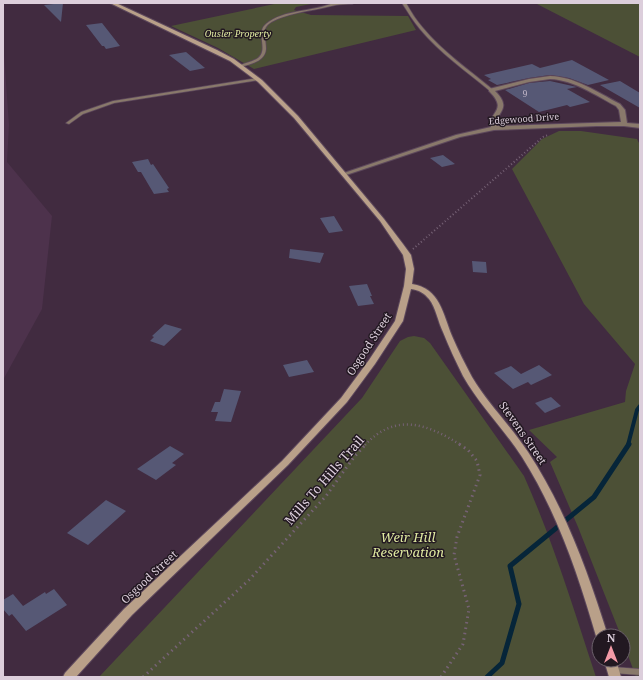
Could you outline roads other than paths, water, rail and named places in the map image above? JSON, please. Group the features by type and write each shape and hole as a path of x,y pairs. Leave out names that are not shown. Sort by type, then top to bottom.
{"street":[{"name":"Osgood Street","path":"69,677 128,612 285,463 344,400 372,362 399,321 408,286 410,270 407,255 401,245 296,117 258,79 215,51 112,3"},
{"path":"491,90 535,79 553,78 567,80 618,105 622,110 624,124"},
{"path":"491,90 502,104 501,110 493,123 494,128"},
{"name":"Edgewood Drive","path":"344,174 458,136 494,128 624,124 640,126"},
{"name":"Stevens Street","path":"408,286 421,287 428,293 435,303 451,343 469,377 525,456 537,476 548,496 576,559 593,604 600,628"}],"lane":[{"path":"240,66 256,61 263,55 265,51 263,30 265,25 272,20 290,14 336,4 352,3"},
{"path":"404,3 417,25 433,42 491,90"},
{"path":"68,123 82,113 113,102 258,79"},
{"path":"612,669 640,672"}],"waterway":[{"path":"628,445 637,410 640,406"},
{"path":"487,677 502,663 519,604 510,566 594,497 629,444"}],"park label":[{"name":"Ousler Property","path":"238,34"},
{"name":"Weir Hill Reservation","path":"408,544"}]}
